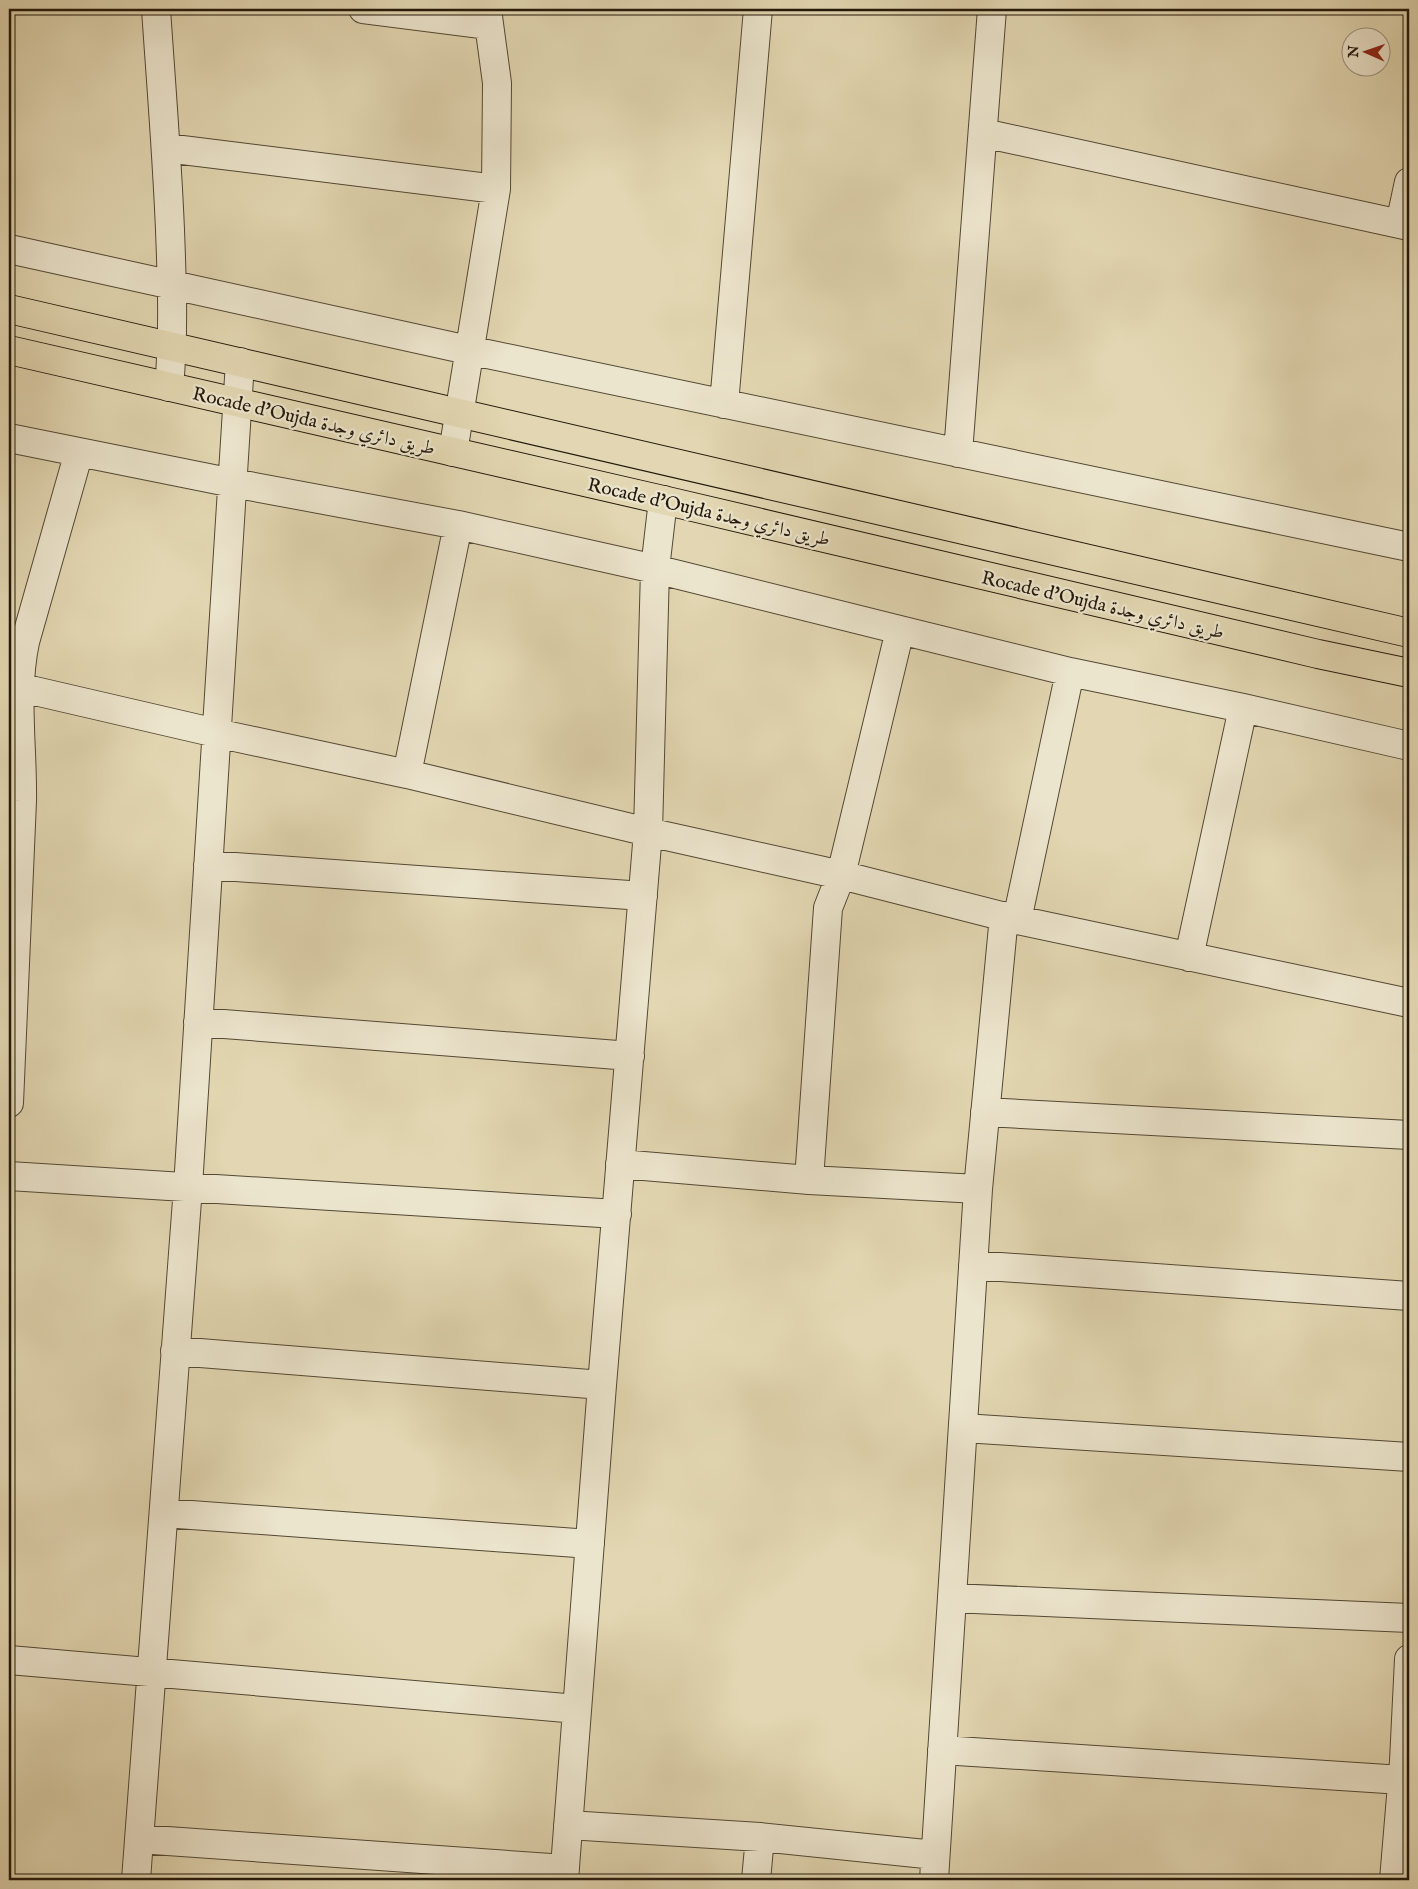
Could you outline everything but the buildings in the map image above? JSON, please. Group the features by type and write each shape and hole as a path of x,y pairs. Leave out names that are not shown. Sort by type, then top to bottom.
{"highway":[{"name":"Rocade d'Oujda طريق دائري وجدة","path":"9,309 1409,633"},
{"name":"Rocade d'Oujda طريق دائري وجدة","path":"9,350 663,500 1318,654 1409,673"},
{"path":"720,514 728,475"}],"street":[{"path":"156,9 166,148 172,284 172,347 169,387"},
{"path":"363,9 488,17 497,82 496,189 468,350 453,452"},
{"path":"724,404 758,9"},
{"path":"958,453 992,9"},
{"path":"982,133 1404,225 1409,182"},
{"path":"166,148 496,189"},
{"path":"9,248 468,350 1409,547"},
{"path":"136,1880 188,1187 240,362"},
{"path":"9,438 233,483 458,525 655,569 1070,672 1243,708 1409,746"},
{"path":"9,1103 22,798 14,686 79,452"},
{"path":"139,1840 565,1874 602,1385 648,832 655,569 663,500"},
{"path":"407,774 458,525"},
{"path":"809,1180 828,908 841,875 900,630"},
{"path":"568,1825 760,1837 934,1868 978,1189 985,1112 1010,918 1070,672"},
{"path":"14,686 216,734 407,774 648,832 841,875 1010,918 1409,1003"},
{"path":"1189,957 1243,708"},
{"path":"208,865 643,896"},
{"path":"198,1022 630,1056"},
{"path":"985,1112 1409,1136"},
{"path":"620,1164 809,1180 978,1189"},
{"path":"9,1176 617,1214"},
{"path":"973,1265 1409,1296"},
{"path":"176,1351 602,1385"},
{"path":"962,1428 1409,1457"},
{"path":"164,1513 590,1544"},
{"path":"952,1598 1409,1618"},
{"path":"1394,1880 1405,1766 1409,1659"},
{"path":"9,1660 578,1709"},
{"path":"942,1750 1405,1766"},
{"path":"756,1880 760,1837"}]}
